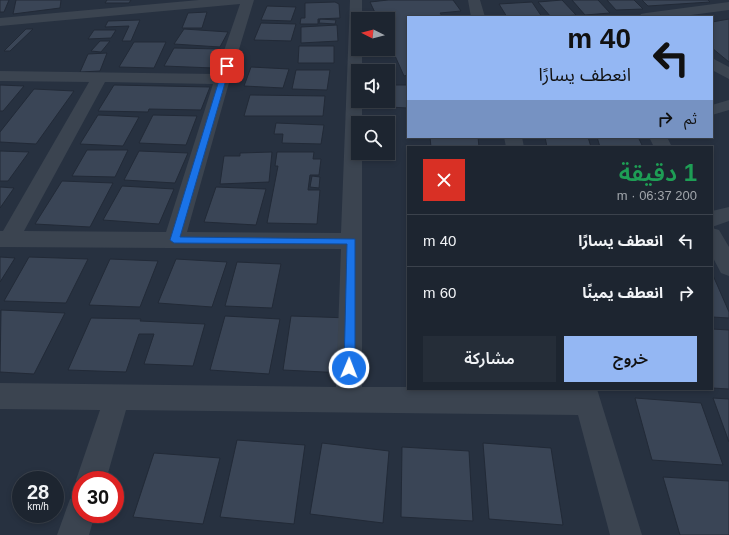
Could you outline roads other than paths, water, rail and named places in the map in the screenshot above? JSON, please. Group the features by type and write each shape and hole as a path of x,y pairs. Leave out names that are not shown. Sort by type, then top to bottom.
{"street":[{"path":"88,14 91,0"},
{"path":"1,23 242,0"},
{"path":"174,240 222,78 248,0"},
{"path":"349,399 356,0"},
{"path":"474,0 478,16"},
{"path":"654,16 729,6"},
{"path":"713,64 729,74"},
{"path":"0,76 222,78"},
{"path":"4,239 99,78"},
{"path":"713,110 729,105"},
{"path":"713,218 729,214"},
{"path":"713,238 729,267"},
{"path":"4,239 352,241"},
{"path":"0,396 349,399 586,395 626,535"},
{"path":"94,471 117,397"},
{"path":"73,535 77,523"}]}
